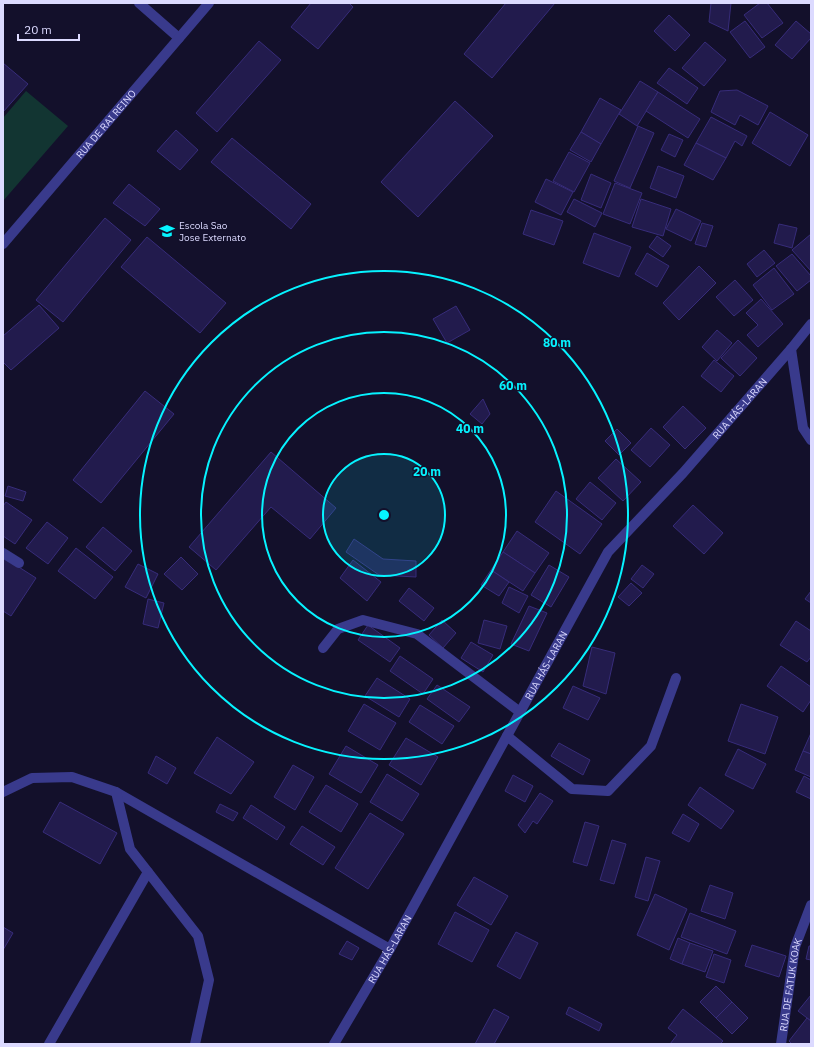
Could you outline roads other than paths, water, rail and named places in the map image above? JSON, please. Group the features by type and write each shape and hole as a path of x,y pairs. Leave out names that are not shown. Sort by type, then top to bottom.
{"street":[{"path":"139,3 179,38"},
{"name":"RUA DE RAI REINO","path":"4,240 209,3"},
{"name":"RUA HÁS-LARAN","path":"334,1044 390,948 608,552 683,473 792,349 811,324"},
{"path":"792,349 803,428 811,440"},
{"path":"3,553 19,563"},
{"path":"323,648 338,629 363,620 417,634 520,712"},
{"path":"507,736 572,789 608,791 650,746 676,678"},
{"path":"3,792 32,778 72,777 116,792 390,948"},
{"path":"116,792 130,849 198,936 204,955 208,980 196,1044"},
{"path":"49,1044 148,872"},
{"name":"RUA DE FATUK KOAK","path":"781,1044 795,947 811,905"}],"place":[{"name":"Escola Sao Jose Externato","path":"167,231"}]}
